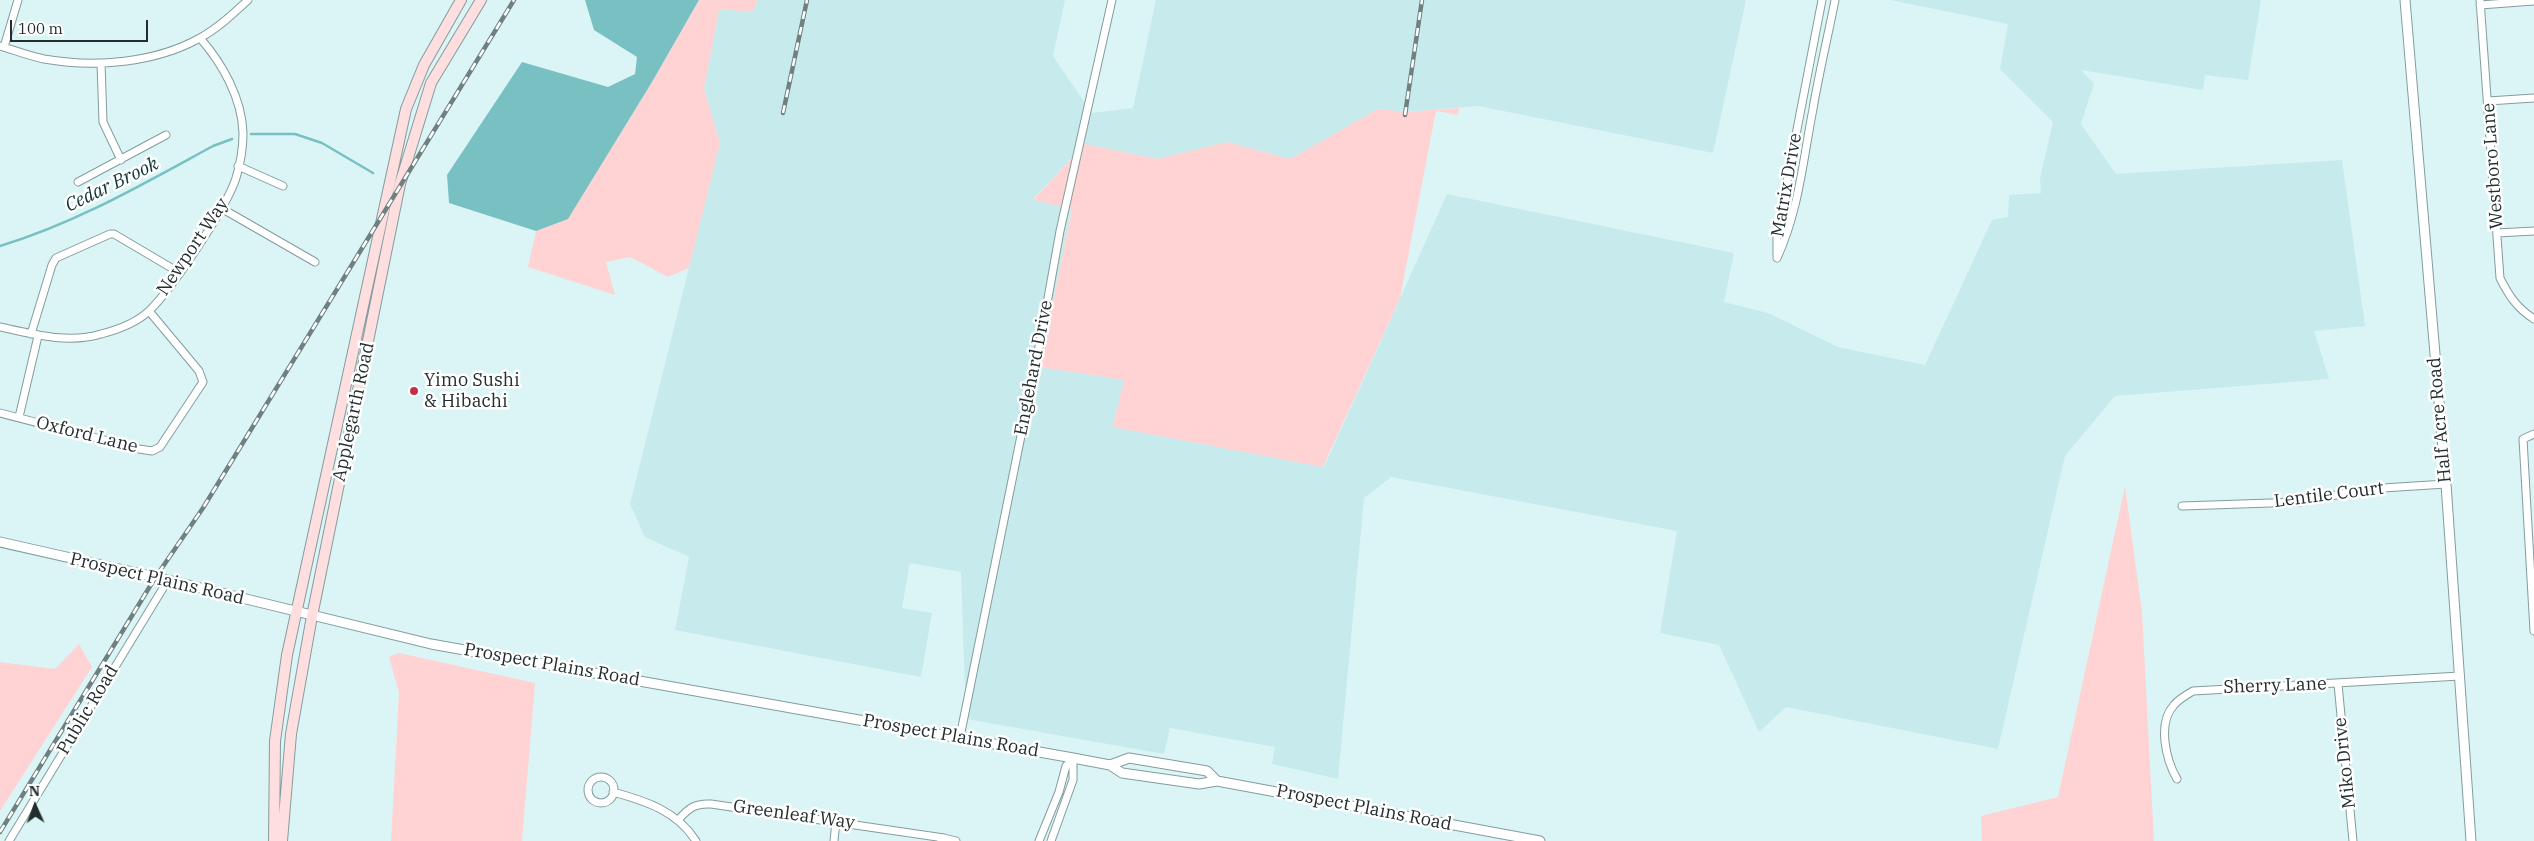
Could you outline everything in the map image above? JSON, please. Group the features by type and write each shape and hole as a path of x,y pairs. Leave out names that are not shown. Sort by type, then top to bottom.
{"main road":[{"name":"Applegarth Road","path":"274,841 275,741 287,655 406,109 424,65 461,0"},
{"name":"Applegarth Road","path":"282,841 291,734 312,616 400,184 431,83 481,0"}],"street":[{"path":"18,0 2,47 44,59 101,63 148,58 200,38 226,21 248,0"},
{"name":"Englehard Drive","path":"960,737 1041,337 1060,231 1112,0"},
{"name":"Matrix Drive","path":"1822,0 1777,233 1777,258 1788,233 1801,186 1813,109 1835,0"},
{"name":"Half Acre Road","path":"2405,0 2446,484 2471,841"},
{"path":"2480,3 2534,1"},
{"name":"Westboro Lane","path":"2480,3 2500,278 2509,297 2520,310 2534,320"},
{"name":"Newport Way","path":"0,327 35,335 79,337 99,335 120,328 149,311 180,272 221,208 236,179 243,132 240,111 217,57 200,38"},
{"path":"101,63 103,122 121,160"},
{"path":"2488,101 2534,98"},
{"path":"78,182 166,135"},
{"path":"238,166 283,186"},
{"path":"221,208 315,262"},
{"path":"2497,233 2534,231"},
{"name":"Oxford Lane","path":"149,311 199,371 203,382 160,447 152,451 139,449 19,417 35,335 52,265 56,258 110,234 114,234 180,272"},
{"path":"0,413 19,417"},
{"path":"2534,434 2523,439 2531,523 2534,631"},
{"name":"Lentile Court","path":"2182,506 2300,502 2367,489 2446,484"},
{"name":"Prospect Plains Road","path":"0,542 168,580 431,644 1073,758 1110,765 1122,773 1199,784 1217,781 1540,841"},
{"name":"Public Road","path":"8,841 168,580"},
{"name":"Sherry Lane","path":"2177,779 2166,753 2166,726 2172,706 2193,691 2460,676"},
{"name":"Miko Drive","path":"2338,684 2353,841"},
{"path":"1039,841 1059,792 1066,766 1073,758"},
{"path":"1051,841 1073,780 1073,758"},
{"name":"Prospect Plains Road","path":"1110,765 1129,758 1207,770 1217,781"},
{"path":"614,792 659,807 679,820 696,841"},
{"name":"Greenleaf Way","path":"679,820 689,808 698,803 836,821 956,841"},
{"path":"834,841 836,821"}],"shaded area":[{"path":"699,0 758,0 752,12 719,9 704,89 720,143 689,268 668,277 630,257 606,262 615,295 528,267 536,231 568,219 652,82"},
{"path":"758,0 1065,0 1053,56 1092,113 1133,108 1156,0 1746,0 1713,153 1478,106 1404,112 1378,109 1290,159 1227,142 1158,159 1085,144 1033,199 1072,209 1040,367 1124,380 1113,427 1324,467 1447,194 1734,253 1724,302 1768,313 1838,347 1925,365 1992,220 2008,217 2009,195 2041,193 2040,178 2053,122 2000,69 2008,24 1890,0 2261,0 2248,80 2205,75 2203,90 2081,70 2094,84 2081,124 2116,174 2342,160 2365,326 2314,331 2329,379 2115,396 2065,456 1998,749 1786,707 1759,732 1719,645 1660,633 1677,531 1391,477 1364,498 1338,779 1272,764 1275,747 1170,728 1164,754 966,719 961,572 910,563 902,608 932,613 921,677 675,630 689,557 645,537 630,504 720,143 704,89 719,9 752,12"},
{"path":"1459,108 1458,115 1436,111 1400,298 1323,467 1113,427 1124,380 1040,367 1072,209 1033,200 1085,144 1158,159 1227,142 1290,159 1378,109 1404,112"},
{"path":"2125,486 2142,612 2154,841 1982,841 1981,816 2058,797"},
{"path":"79,644 92,667 0,811 0,662 55,669"},
{"path":"399,653 535,683 522,841 391,841 399,693 389,657"}],"water":[{"path":"585,0 699,0 652,82 568,219 536,231 449,203 447,175 522,62 608,87 635,74 637,57 594,30"}],"waterway":[{"name":"Cedar Brook","path":"251,134 295,134 322,143 373,173"},
{"name":"Cedar Brook","path":"0,246 56,226 109,202 213,146 232,139"}],"railway":[{"path":"0,832 155,578 203,508 514,0"},
{"path":"783,113 807,0"},
{"path":"1405,115 1422,0"}],"place":[{"name":"Yimo Sushi & Hibachi","path":"414,391"}]}
